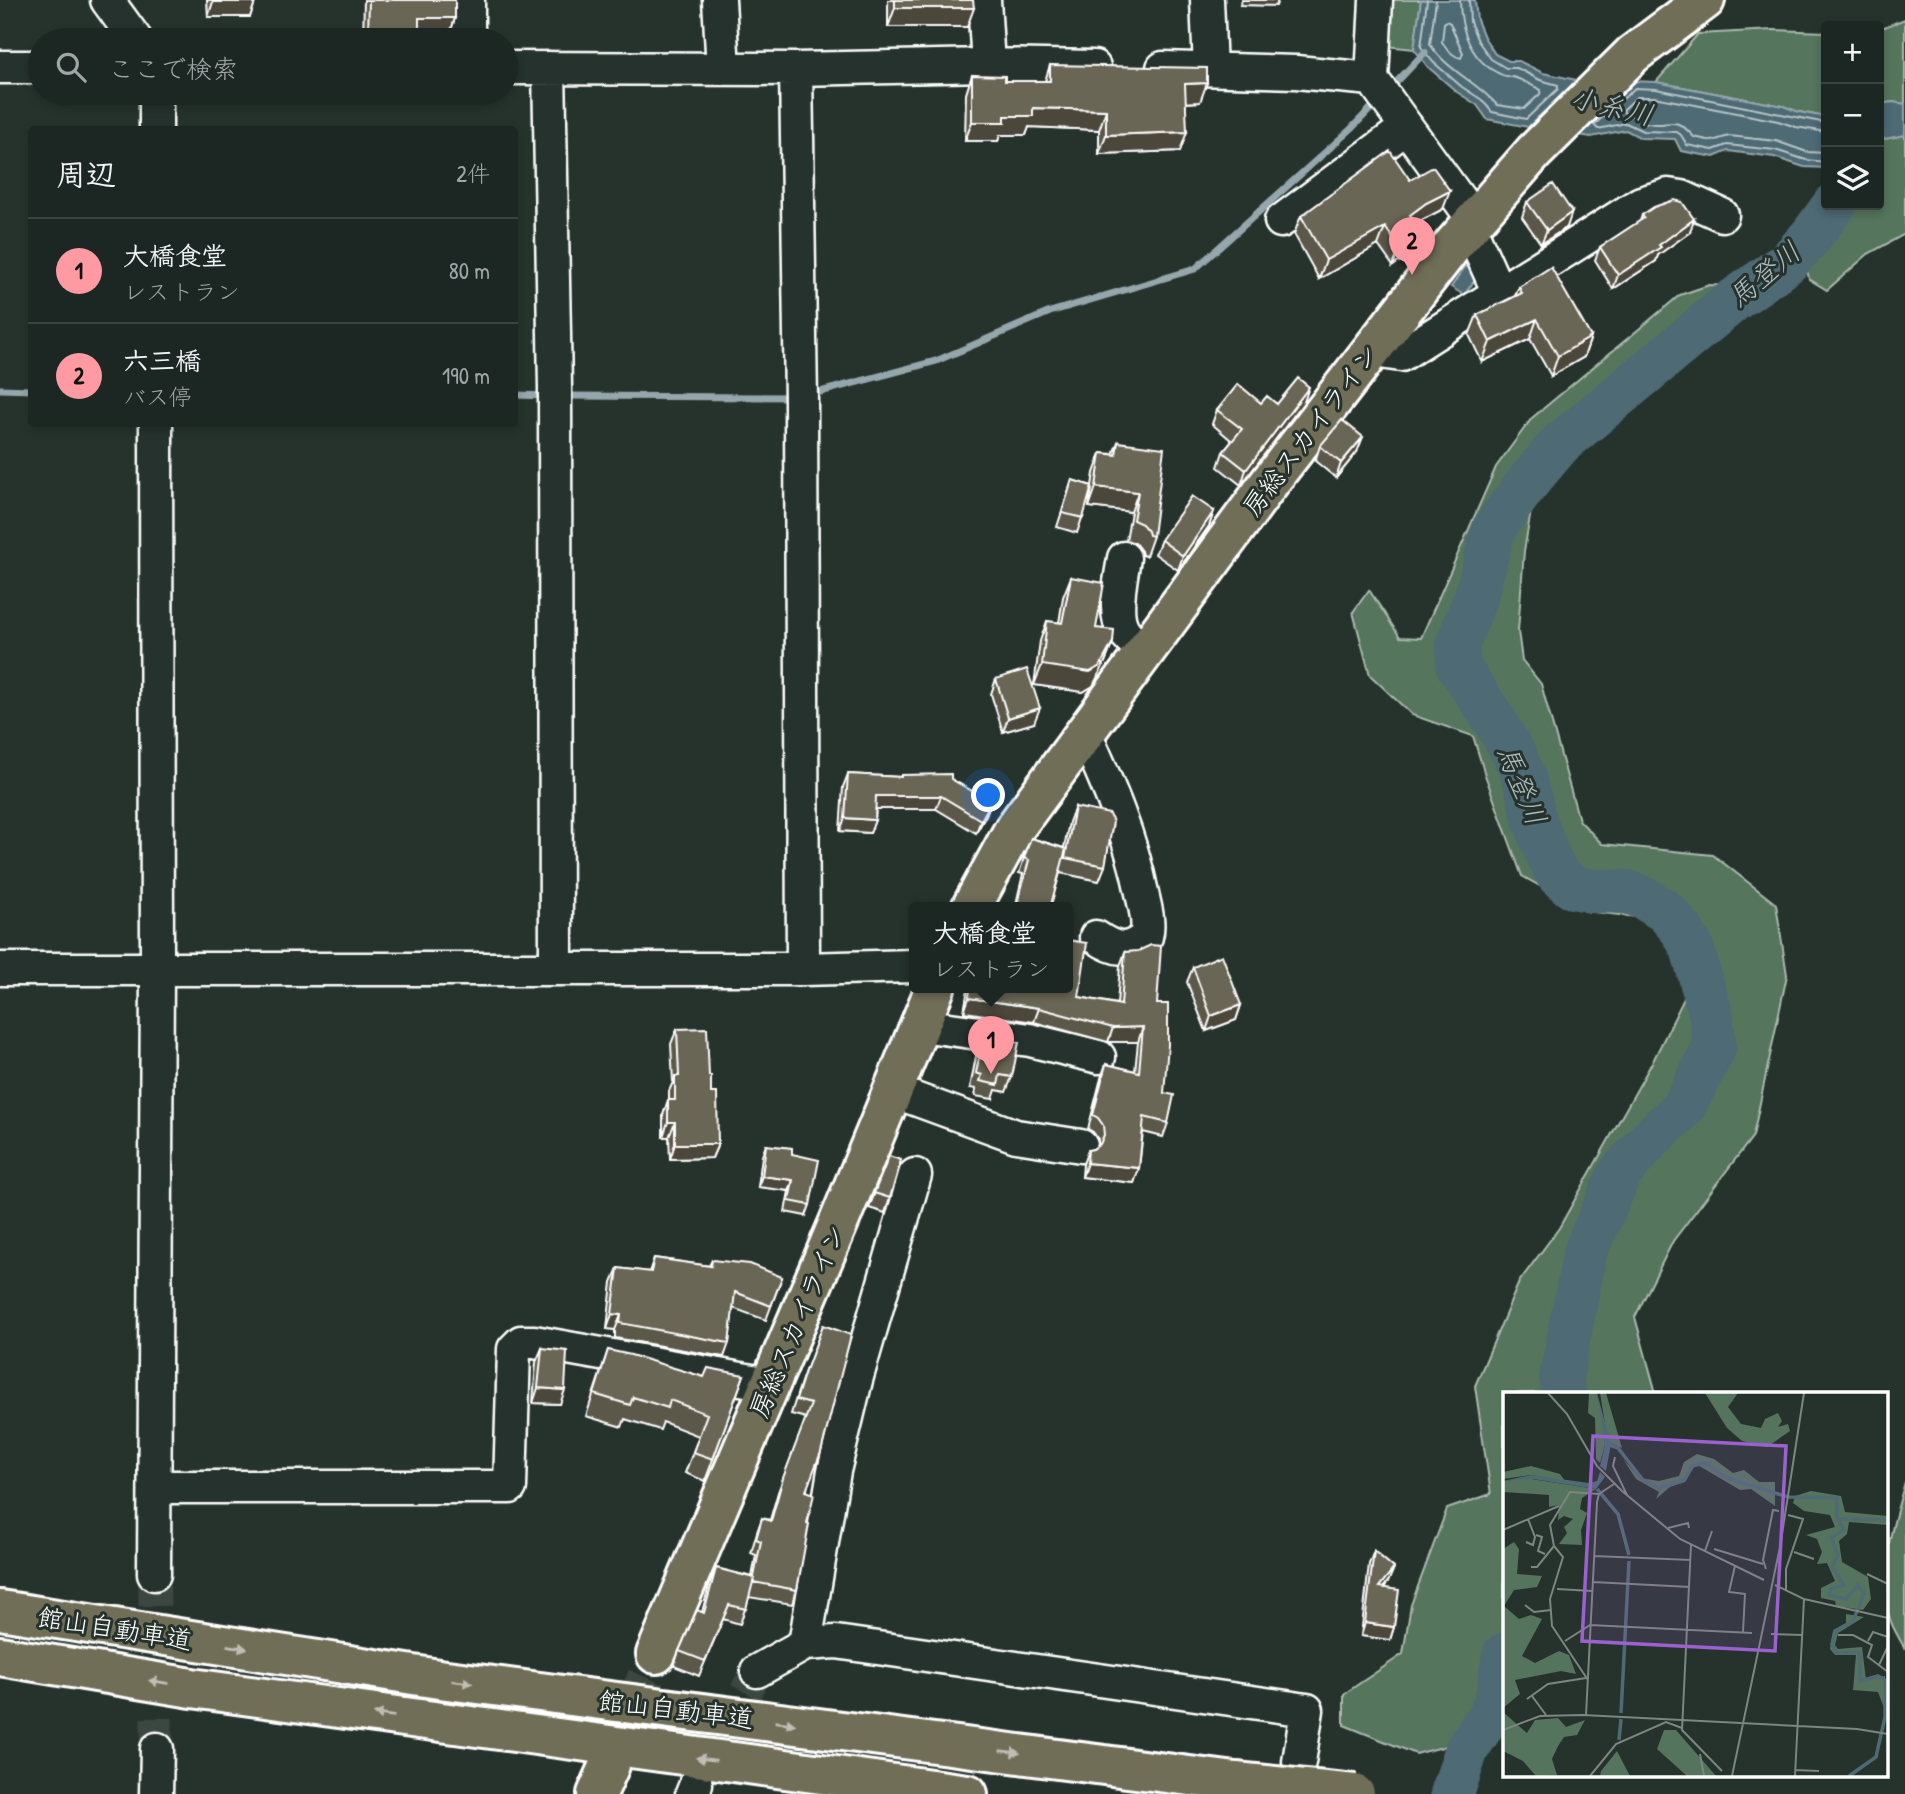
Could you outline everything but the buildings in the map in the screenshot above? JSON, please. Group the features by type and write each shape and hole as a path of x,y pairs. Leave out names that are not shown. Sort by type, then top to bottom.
{"main road":[{"name":"房総スカイライン","path":"974,902 1014,829 1084,733 1264,489 1472,223 1534,152 1633,54 1705,0"},
{"name":"房総スカイライン","path":"656,1654 933,993"},
{"name":"館山自動車道","path":"0,1610 439,1679 1236,1782 1355,1794"},
{"name":"館山自動車道","path":"0,1656 219,1692 968,1794"}],"street":[{"path":"107,0 127,28"},
{"path":"468,0 468,28"},
{"path":"719,0 723,69"},
{"path":"984,0 988,65"},
{"path":"1207,0 1210,69"},
{"path":"1376,0 1375,82 1472,223 1499,293"},
{"path":"518,68 796,69 988,65 1296,72 1375,82"},
{"path":"0,67 28,67"},
{"path":"549,68 555,395 556,969"},
{"path":"796,69 801,394 803,969"},
{"path":"156,105 156,126"},
{"path":"1281,220 1405,123"},
{"path":"1376,344 1387,353 1401,355 1641,203 1668,195 1682,197 1722,215"},
{"path":"155,1574 156,427"},
{"path":"1124,558 1119,593 1120,624 1125,634 1145,650"},
{"path":"1084,733 1112,793 1136,863 1149,926 1146,937 1131,948 1110,946 1096,937"},
{"path":"0,969 803,969 909,966"},
{"path":"920,1025 1030,1040 1099,1057"},
{"path":"893,1091 1016,1136 1081,1146"},
{"path":"805,1644 834,1471 856,1380 915,1175"},
{"path":"156,1487 510,1487 514,1349 521,1342 534,1342 769,1384"},
{"path":"757,1671 805,1644 836,1642 1307,1710 1299,1762"},
{"path":"156,1794 157,1749"}],"green space":[{"path":"1367,0 1421,0 1414,49 1386,46"},
{"path":"1905,19 1905,104 1884,103 1884,27"},
{"path":"1774,30 1821,32 1821,116 1783,106 1656,82 1698,34"},
{"path":"1905,135 1905,234 1868,254 1827,290 1809,279 1805,260 1838,230 1840,210 1884,210 1884,139"},
{"path":"1709,285 1735,286 1614,377 1540,460 1524,551 1518,631 1522,660 1541,684 1579,820 1602,844 1713,855 1776,904 1787,975 1753,1136 1673,1241 1635,1317 1656,1392 1503,1392 1503,1731 1416,1754 1344,1725 1344,1694 1403,1654 1411,1605 1447,1509 1491,1494 1475,1386 1519,1282 1559,1228 1654,1059 1699,968 1663,920 1585,911 1522,876 1473,736 1412,715 1370,675 1353,612 1369,590 1400,637 1421,638 1496,467 1532,418 1680,295"},
{"path":"1905,1482 1905,1649 1888,1610 1888,1550"}],"water":[{"path":"1421,0 1475,0 1477,20 1495,54 1509,61 1519,61 1543,73 1577,80 1528,127 1487,119 1477,105 1428,67 1414,49"},
{"name":"小糸川","path":"1631,81 1656,82 1783,106 1821,116 1821,168 1804,167 1774,157 1728,151 1714,157 1681,151 1675,139 1641,138 1626,130 1591,137 1573,134"},
{"path":"1884,103 1905,104 1905,135 1884,139"},
{"path":"1467,264 1480,273 1464,295 1451,287"}],"waterway":[{"path":"1390,89 1425,52"},
{"path":"809,395 936,361 1050,312 1195,269 1351,129 1379,100"},
{"name":"馬登川","path":"1564,1392 1561,1378 1585,1252 1620,1173 1683,1108 1714,1049 1712,1019 1692,948 1681,929 1666,912 1644,898 1627,892 1572,887 1557,874 1534,818 1525,781 1515,756 1458,666 1458,643 1477,593 1494,528 1560,444 1734,300 1788,262 1830,210"},
{"path":"0,389 28,390"},
{"path":"518,395 549,396"},
{"path":"564,396 794,397"},
{"name":"馬登川","path":"1452,1794 1467,1749 1491,1712 1498,1694 1503,1662"}],"tunnel":[{"path":"154,1574 157,1749"},
{"path":"610,1765 656,1654"},
{"path":"700,1777 757,1671"}],"place":[{"name":"六三橋","path":"1412,275"},
{"name":"大橋食堂","path":"991,1074"}]}
